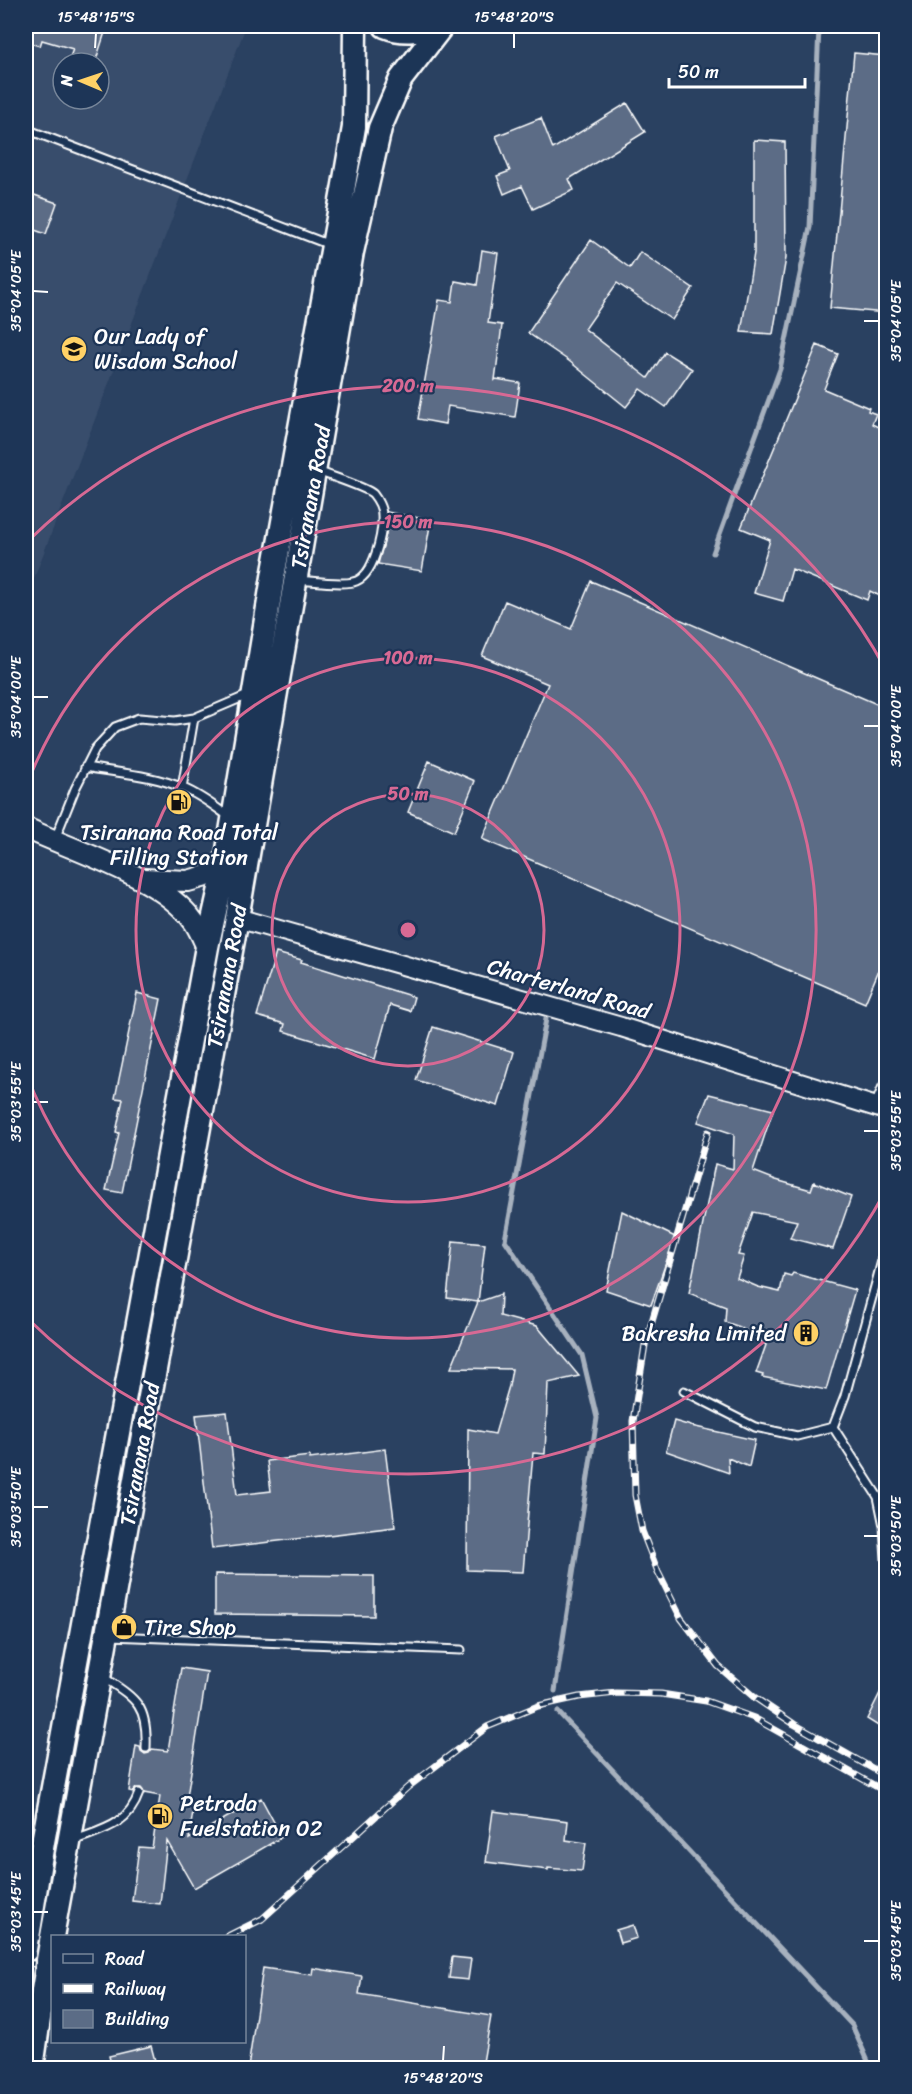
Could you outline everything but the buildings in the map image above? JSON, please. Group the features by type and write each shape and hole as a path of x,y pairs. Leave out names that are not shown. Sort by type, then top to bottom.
{"highway":[{"name":"Tsiranana Road","path":"27,1943 43,1842 207,947 226,861 354,127 355,26"},
{"path":"385,26 404,30 420,30 434,26"},
{"name":"Tsiranana Road","path":"52,1935 237,918 352,252 380,128 401,79 442,26"},
{"name":"Tsiranana Road","path":"32,2068 51,1942"}],"main road":[{"path":"26,828 144,879 178,905 194,922 207,947"},
{"path":"144,879 188,881 206,876 226,861"}],"street":[{"name":"Charterland Road","path":"237,918 621,1027 882,1109"},
{"path":"882,1109 886,1088"}],"lane":[{"path":"26,129 332,246"},
{"path":"295,580 353,582 366,576 372,567 378,542 382,514 372,493 315,470"},
{"path":"54,842 75,789 95,749 115,727 139,718 175,721 194,717 254,693"},
{"path":"182,788 194,717"},
{"path":"86,767 150,778 182,788 200,796 233,819"},
{"path":"833,1428 845,1396 886,1246"},
{"path":"684,1391 755,1427 797,1436 833,1428"},
{"path":"833,1428 878,1497 884,1526 886,1560"},
{"path":"106,1635 461,1650"},
{"path":"99,1674 133,1696 144,1714 147,1731 146,1748"},
{"path":"69,1842 117,1824 129,1813 140,1793"}],"shaded area":[{"name":"Our Lady of Wisdom School","path":"26,26 246,26 26,599"}],"waterway":[{"path":"713,553 780,369 810,227 819,28"},
{"path":"546,1019 505,1240 582,1355 597,1418 555,1691"},
{"path":"558,1712 852,2025 871,2068"}],"railway":[{"path":"708,1132 645,1345 633,1421 635,1495 642,1531 658,1572 681,1618 718,1666 754,1697 794,1724 886,1776"},
{"path":"230,1935 262,1919 408,1787 487,1727 538,1706 579,1697 616,1693 661,1694 706,1701 754,1718 886,1792"},
{"path":"26,1963 51,1966"}],"place":[{"name":"Our Lady of Wisdom School","path":"74,349"},
{"name":"Tsiranana Road Total Filling Station","path":"179,802"},
{"name":"Bakresha Limited","path":"806,1333"},
{"name":"Tire Shop","path":"124,1627"},
{"name":"Petroda Fuelstation 02","path":"160,1816"}]}
